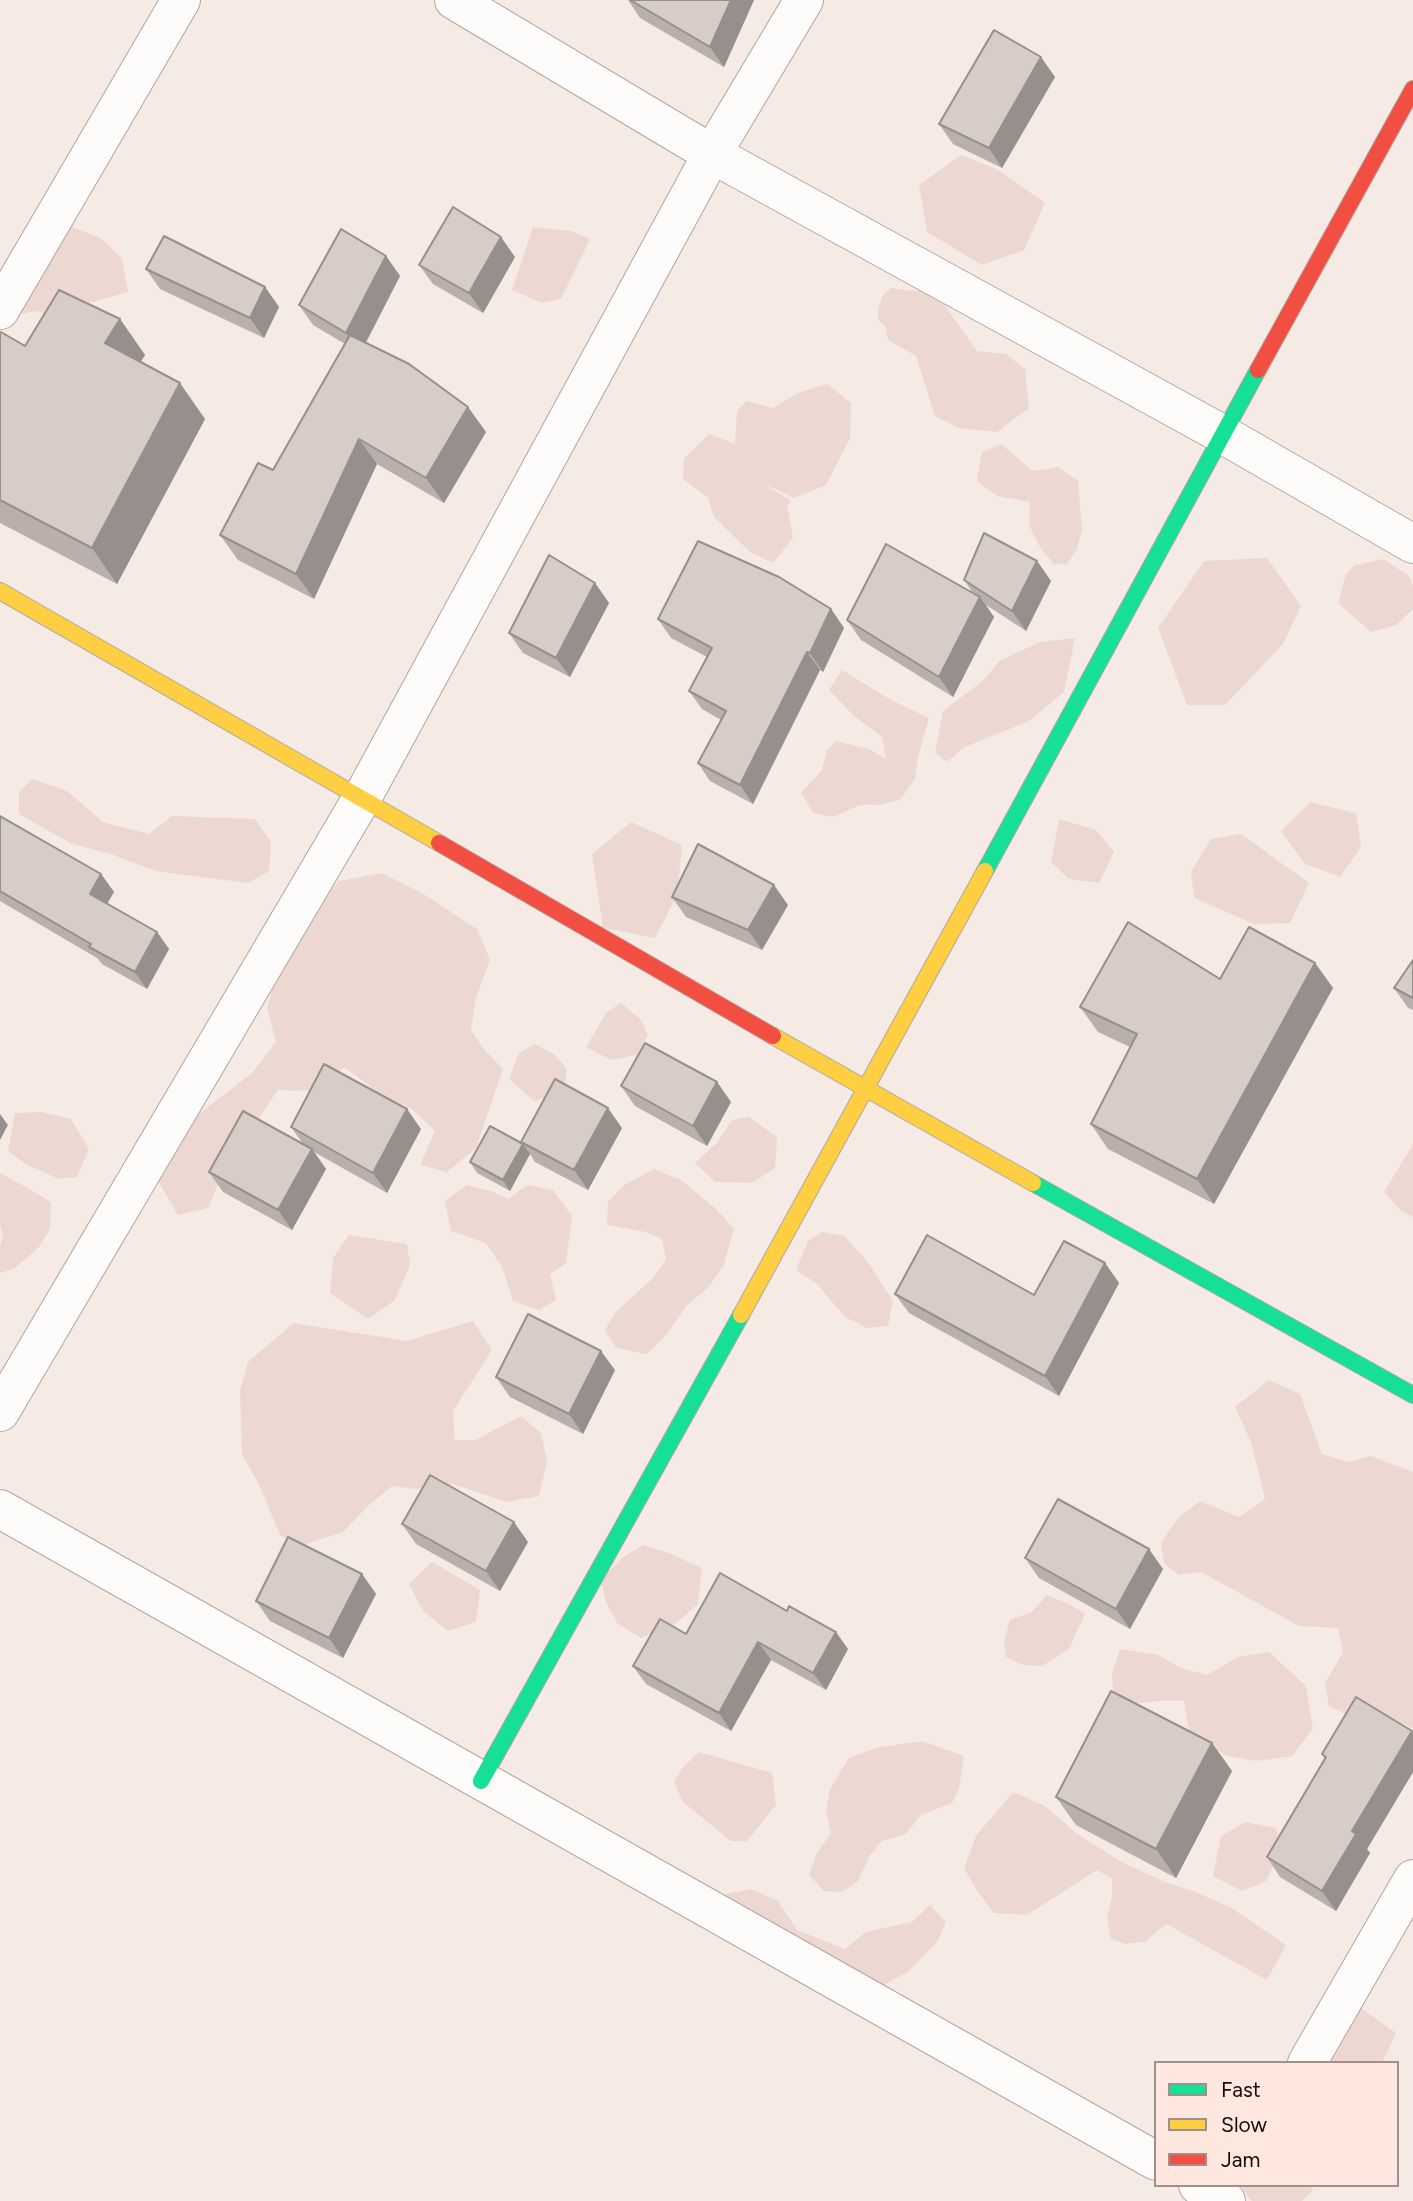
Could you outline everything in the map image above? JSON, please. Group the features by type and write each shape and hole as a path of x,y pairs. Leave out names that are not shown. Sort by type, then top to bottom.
{"street":[{"path":"0,310 181,0"},
{"path":"454,0 712,154 1222,434 1413,544"},
{"path":"0,1412 362,798 712,154 804,0"},
{"path":"481,1780 867,1090 1222,434 1413,89"},
{"path":"0,591 867,1090 1413,1395"},
{"path":"0,1509 1154,2160"},
{"path":"1308,2061 1413,1880"},
{"path":"1202,2187 1227,2201"}],"shaded area":[{"path":"961,155 997,169 1045,203 1024,250 982,265 927,232 919,185"},
{"path":"69,226 101,238 122,259 128,292 93,302 77,302 60,318 36,311 15,315"},
{"path":"533,227 572,231 590,239 561,299 542,303 512,290"},
{"path":"891,288 932,290 932,297 945,306 977,351 1006,354 1025,369 1029,408 997,432 959,428 935,416 916,356 888,340 886,327 878,320 878,308 883,295"},
{"path":"827,384 851,403 850,438 826,485 794,498 761,482 791,501 787,506 793,538 773,563 750,552 714,517 708,498 683,479 684,459 709,434 735,444 737,411 747,401 773,408 798,393"},
{"path":"1001,444 1033,471 1058,467 1078,481 1082,529 1077,549 1067,564 1054,564 1041,549 1029,525 1030,502 997,496 977,481 982,452"},
{"path":"1267,558 1301,606 1283,644 1225,705 1187,705 1158,628 1204,561"},
{"path":"1383,559 1409,576 1413,586 1413,609 1396,625 1371,632 1338,603 1346,574 1355,565"},
{"path":"1075,638 1064,692 1029,721 965,747 947,762 935,753 943,711 984,680 999,661 1040,642"},
{"path":"842,670 893,701 929,718 915,779 900,800 879,805 860,805 833,817 813,813 801,793 822,770 827,750 836,741 869,749 886,759 882,737 853,715 829,690"},
{"path":"32,779 67,791 103,822 149,834 172,816 255,819 271,842 269,871 248,883 155,871 111,854 72,844 19,814 19,793"},
{"path":"1310,802 1356,813 1361,847 1340,877 1305,864 1281,831"},
{"path":"1059,819 1096,830 1114,852 1099,883 1069,879 1051,862"},
{"path":"631,822 682,845 677,895 655,938 603,928 592,854"},
{"path":"1241,834 1309,883 1290,923 1254,924 1194,898 1191,872 1211,839"},
{"path":"382,873 427,896 477,929 490,960 476,998 471,1030 483,1048 503,1069 476,1148 447,1172 420,1165 435,1131 412,1109 379,1093 344,1067 325,1091 278,1090 225,1167 208,1208 178,1215 157,1179 181,1128 252,1073 276,1042 267,1008 278,969 300,925 339,881"},
{"path":"621,1003 641,1020 648,1035 637,1055 611,1060 586,1047 607,1012"},
{"path":"535,1044 554,1054 567,1069 564,1090 534,1101 509,1079 519,1053"},
{"path":"41,1112 71,1119 89,1149 77,1177 59,1179 27,1165 8,1151 15,1113"},
{"path":"749,1117 777,1137 775,1168 752,1183 715,1182 695,1163 716,1144 732,1120"},
{"path":"1413,1144 1413,1217 1401,1211 1384,1192"},
{"path":"654,1169 681,1180 716,1209 734,1229 724,1264 709,1287 687,1305 668,1333 647,1354 616,1348 605,1330 615,1313 655,1276 666,1259 662,1239 646,1232 607,1225 608,1202 624,1185"},
{"path":"0,1173 51,1202 50,1229 39,1247 14,1269 0,1273 0,1246 3,1238 0,1224"},
{"path":"467,1185 508,1199 527,1185 553,1190 572,1216 566,1263 550,1274 556,1300 539,1310 513,1301 502,1267 486,1243 451,1231 445,1201"},
{"path":"822,1232 844,1236 867,1261 893,1301 888,1326 867,1328 845,1317 817,1284 796,1270 808,1241"},
{"path":"349,1235 407,1244 410,1265 395,1300 368,1319 330,1293 333,1258"},
{"path":"473,1321 492,1350 453,1411 455,1440 475,1440 521,1416 541,1433 547,1461 539,1496 506,1502 453,1484 416,1489 392,1486 343,1532 300,1546 280,1535 260,1487 242,1454 240,1391 248,1362 294,1323 407,1341"},
{"path":"1269,1380 1300,1394 1322,1454 1349,1462 1371,1456 1413,1472 1413,1729 1371,1707 1348,1715 1329,1706 1325,1683 1343,1652 1338,1628 1299,1626 1201,1572 1179,1575 1164,1563 1161,1543 1177,1519 1200,1501 1239,1517 1265,1499 1251,1442 1235,1407"},
{"path":"643,1545 702,1568 698,1604 675,1624 641,1638 617,1623 606,1602 601,1580 622,1558"},
{"path":"432,1562 480,1590 476,1622 448,1631 423,1611 409,1584"},
{"path":"1047,1595 1085,1614 1069,1649 1042,1666 1023,1665 1006,1657 1004,1641 1010,1620 1032,1612"},
{"path":"1120,1649 1158,1655 1181,1668 1207,1675 1238,1657 1269,1652 1306,1686 1313,1729 1292,1756 1256,1761 1227,1756 1189,1733 1184,1701 1114,1706 1112,1674"},
{"path":"922,1741 964,1756 959,1789 952,1803 921,1815 906,1834 882,1841 870,1855 858,1881 842,1892 824,1891 809,1875 817,1853 831,1833 826,1811 830,1789 849,1758 875,1748"},
{"path":"699,1752 772,1773 776,1805 747,1841 731,1841 683,1802 674,1782 682,1768"},
{"path":"1013,1792 1045,1806 1075,1832 1118,1860 1230,1907 1286,1945 1267,1980 1166,1924 1146,1941 1126,1944 1111,1939 1107,1917 1112,1897 1112,1879 1097,1870 1027,1915 994,1913 964,1868 976,1836"},
{"path":"1245,1822 1276,1828 1282,1848 1266,1881 1242,1891 1213,1876 1221,1836"},
{"path":"751,1889 778,1901 797,1930 845,1949 866,1932 912,1922 930,1905 946,1922 937,1942 909,1971 879,1988 721,1895"},
{"path":"1330,2007 1361,2008 1396,2033 1383,2061 1296,2061"},
{"path":"1244,2187 1311,2187 1313,2190 1302,2201 1252,2201 1243,2190"}],"building":[{"path":"630,0 731,0 710,47"},
{"path":"994,30 1041,57 989,148 939,124"},
{"path":"453,207 501,237 469,293 419,265"},
{"path":"341,229 386,256 346,333 299,305"},
{"path":"164,236 265,287 250,318 146,269"},
{"path":"59,290 120,319 105,343 180,383 92,548 0,500 0,333 25,346"},
{"path":"350,335 409,364 468,407 426,478 359,439 296,574 220,535 258,463 273,470"},
{"path":"984,533 1037,561 1012,611 964,580"},
{"path":"698,541 779,577 831,609 740,785 698,763 726,711 689,691 712,648 658,619"},
{"path":"886,544 980,597 939,677 847,620"},
{"path":"549,555 595,583 556,658 509,633"},
{"path":"0,816 101,874 90,894 157,932 135,972 89,947 91,944 0,891"},
{"path":"698,844 774,885 748,930 672,897"},
{"path":"1128,922 1220,979 1249,927 1315,963 1197,1179 1091,1124 1137,1034 1080,1007"},
{"path":"1413,960 1413,998 1394,988"},
{"path":"645,1043 717,1082 693,1126 621,1086"},
{"path":"324,1064 407,1109 373,1173 291,1127"},
{"path":"555,1079 608,1108 574,1170 521,1142"},
{"path":"243,1111 312,1149 278,1210 209,1172"},
{"path":"490,1126 523,1144 503,1180 470,1162"},
{"path":"927,1235 1034,1295 1064,1241 1105,1263 1045,1376 895,1294"},
{"path":"528,1314 601,1351 569,1414 496,1377"},
{"path":"430,1475 514,1522 486,1571 402,1524"},
{"path":"1058,1499 1149,1549 1116,1609 1025,1558"},
{"path":"288,1537 362,1574 329,1638 256,1601"},
{"path":"720,1573 787,1611 789,1606 836,1632 813,1673 758,1642 719,1713 633,1666 660,1619 686,1634"},
{"path":"1111,1691 1212,1743 1156,1849 1056,1797"},
{"path":"1356,1697 1412,1731 1352,1831 1356,1834 1322,1891 1267,1857 1326,1757 1322,1754"}],"traffic: fast":[{"path":"985,871 1258,370"},
{"path":"1033,1183 1413,1395"},
{"path":"481,1781 741,1315"}],"traffic: slow":[{"path":"0,591 439,843"},
{"path":"741,1315 985,871"},
{"path":"773,1036 1033,1183"}],"traffic: jam":[{"path":"1258,370 1413,89"},
{"path":"439,843 773,1036"}]}
